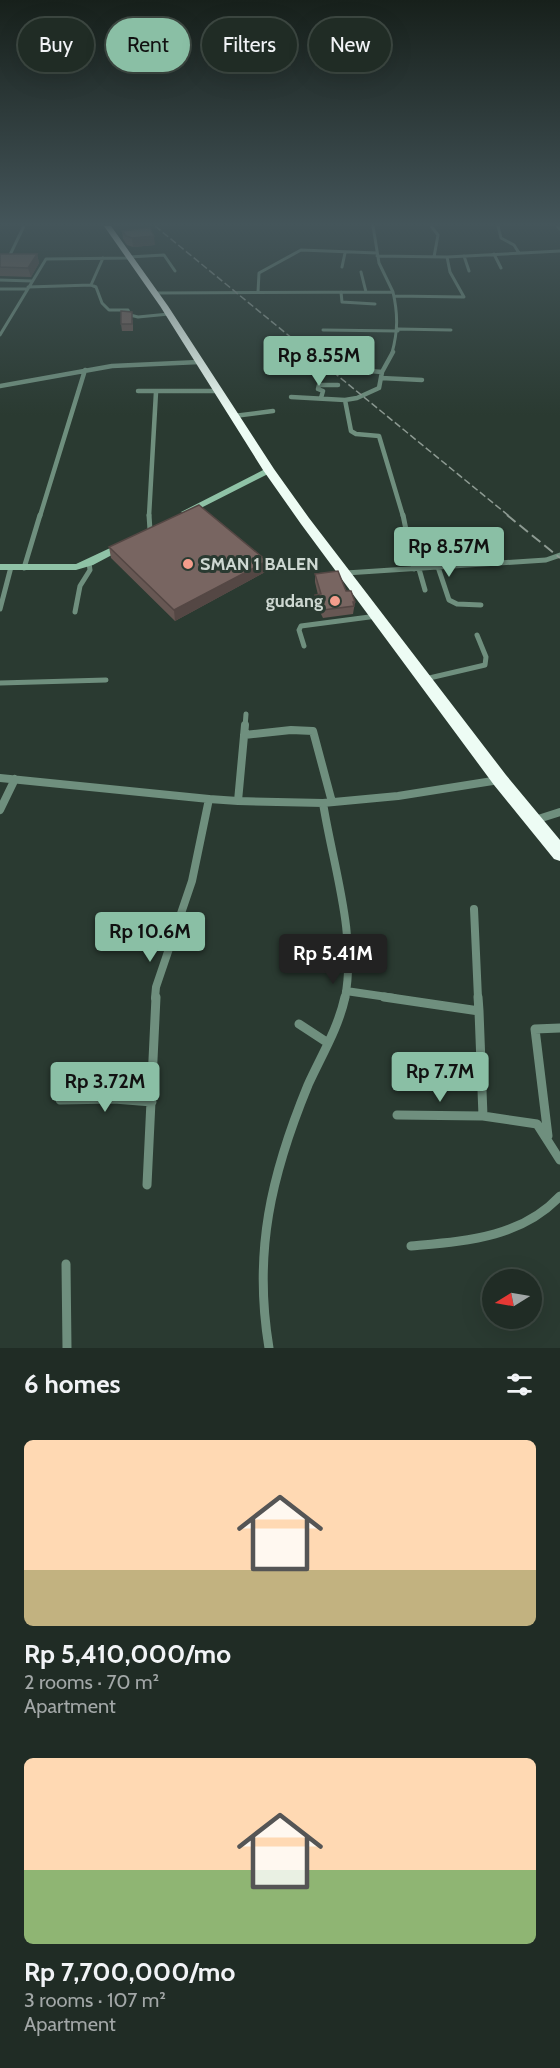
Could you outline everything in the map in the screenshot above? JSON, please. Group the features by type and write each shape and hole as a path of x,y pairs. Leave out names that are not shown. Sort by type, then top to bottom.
{"highway":[{"path":"152,289 269,470 424,680 500,780 560,853"}],"street":[{"path":"0,335 27,289"},
{"path":"97,289 102,303 109,310 128,310 130,315 138,317 169,314"},
{"path":"291,397 345,400 378,389 392,354 398,330 391,289"},
{"path":"155,293 366,292 464,297 459,289"},
{"path":"341,292 342,302 375,304"},
{"path":"323,330 451,330"},
{"path":"0,386 121,365 199,363"},
{"path":"24,568 85,370"},
{"path":"358,370 422,380"},
{"path":"321,398 323,391 318,389 319,385 338,385"},
{"path":"138,391 218,391"},
{"path":"0,567 70,568 90,563 147,532 156,392"},
{"path":"345,400 353,434 379,436 425,590"},
{"path":"234,416 273,411"},
{"path":"180,514 269,470"},
{"path":"345,573 546,560 560,555"},
{"path":"75,612 81,581 90,570 90,563"},
{"path":"0,609 11,567"},
{"path":"438,567 449,600 457,604 481,605"},
{"path":"304,646 299,630 302,626 376,616"},
{"path":"424,680 485,665 486,657 477,634"},
{"path":"0,683 106,680"},
{"path":"238,801 246,714"},
{"path":"244,735 305,728 313,731 328,802 346,950 346,991 328,1043 292,1126 266,1217 260,1290 269,1348"},
{"path":"0,778 209,799 328,802 398,796 500,780"},
{"path":"0,810 15,778"},
{"path":"147,1185 156,987 192,881 209,799"},
{"path":"533,821 560,812"},
{"path":"474,909 483,1116"},
{"path":"346,991 478,1011"},
{"path":"299,1024 328,1043"},
{"path":"549,1140 535,1029 560,1028"},
{"path":"60,1100 114,1099 152,1102"},
{"path":"397,1115 483,1116 535,1123 542,1128 560,1160"},
{"path":"411,1246 491,1234 526,1224 547,1212 560,1196"},
{"path":"66,1264 67,1348"}],"building":[{"path":"121,311 132,312 132,324 121,324"},
{"name":"SMAN 1 BALEN","path":"199,505 267,561 174,610 109,547"},
{"path":"338,571 346,591 351,591 354,606 323,610 315,595 321,594 315,574"}],"railway":[{"path":"232,289 509,516"},
{"path":"507,515 560,558"}],"place":[{"name":"SMAN 1 BALEN","path":"188,564"},
{"name":"gudang","path":"335,601"}]}
